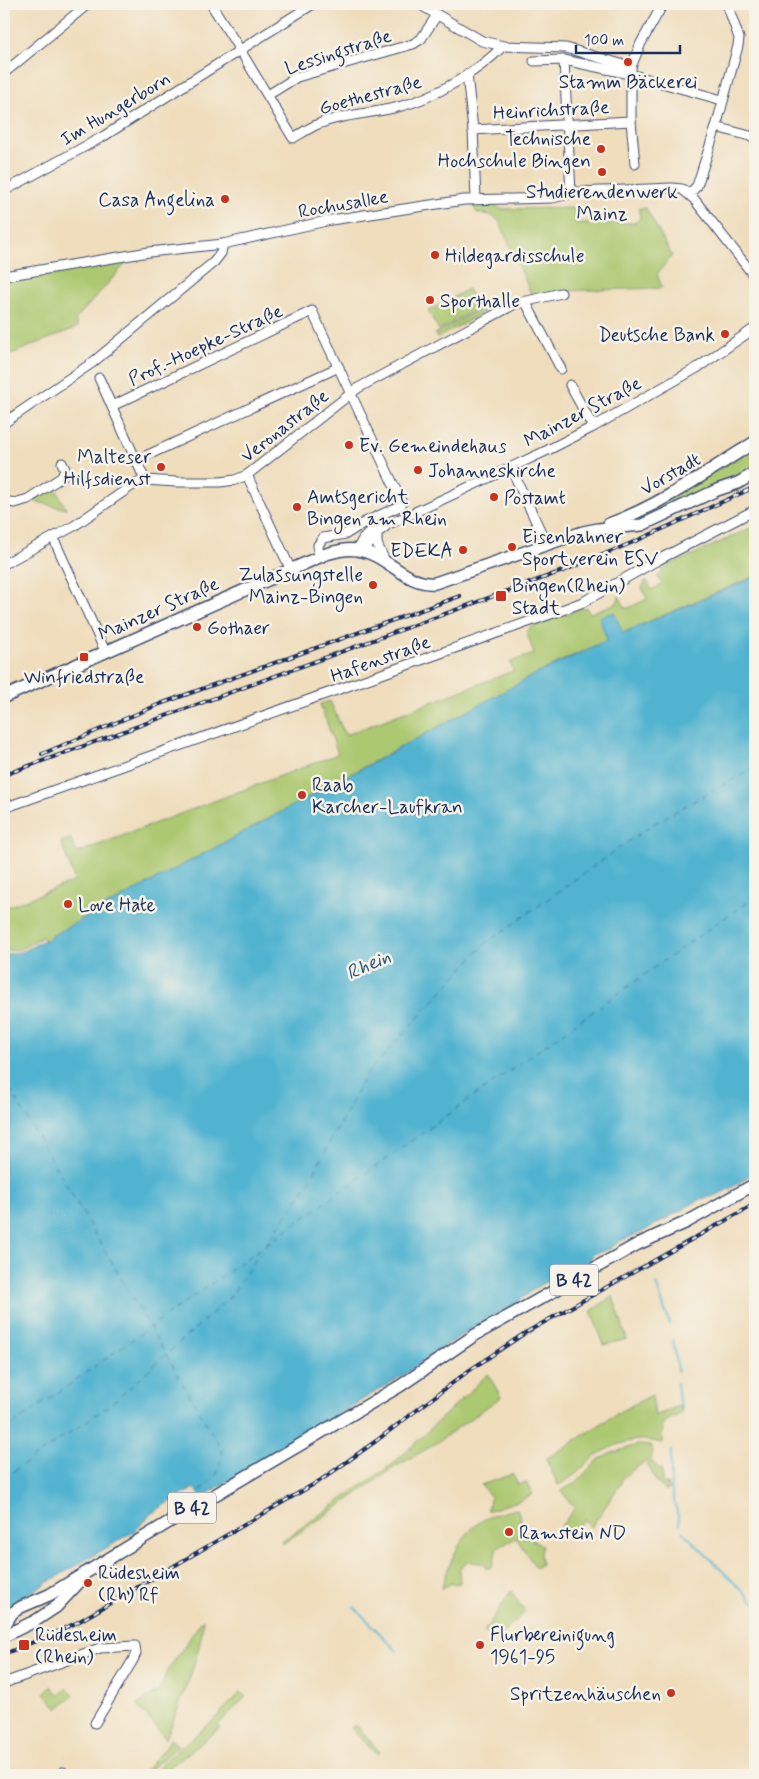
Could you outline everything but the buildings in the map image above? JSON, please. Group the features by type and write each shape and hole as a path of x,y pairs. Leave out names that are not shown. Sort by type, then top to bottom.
{"main road":[{"name":"Vorstadt","path":"360,550 385,562 414,580 427,584 447,579 635,514 682,488 755,442"},
{"path":"742,450 752,448 755,450"},
{"name":"Vorstadt","path":"598,528 642,525 716,490 738,483 755,473"},
{"path":"635,514 634,520 642,525"},
{"name":"Mainzer Straße","path":"4,696 318,556 342,550 360,550"},
{"name":"B 42","path":"4,1626 16,1610 49,1594 407,1382 481,1331 638,1244 687,1222 755,1184"},
{"name":"B 42","path":"4,1636 35,1621 56,1607 94,1566"}],"street":[{"path":"4,73 88,4"},
{"path":"211,4 268,95"},
{"name":"Im Hungerborn","path":"4,191 104,136 314,4"},
{"path":"419,4 482,41 503,46 566,48 722,100"},
{"path":"635,164 631,121 631,70 641,43 662,4"},
{"path":"727,4 739,38 738,46 716,128 697,186 689,194 755,277"},
{"name":"Lessingstraße","path":"268,95 297,77 413,44 421,39 437,15"},
{"name":"Goethestraße","path":"268,95 293,138 317,124 398,107 426,98 467,74 494,55 503,46"},
{"path":"534,61 564,60 631,70"},
{"path":"564,60 571,193"},
{"path":"467,74 473,130 476,199"},
{"name":"Heinrichstraße","path":"473,130 631,121"},
{"path":"716,128 750,136 755,140"},
{"name":"Rochusallee","path":"4,276 149,252 223,244 331,220 476,199 552,198 571,193 672,188 682,189 689,194"},
{"path":"4,423 92,363 214,262 221,253 223,244"},
{"name":"Veronastraße","path":"145,480 220,482 235,480 247,475 295,439 351,392 505,309 524,301 562,293"},
{"path":"524,301 561,369"},
{"name":"Prof.-Hoepke-Straße","path":"112,406 312,310 338,367"},
{"name":"Mainzer Straße","path":"360,550 363,539 372,530 391,524 511,468 592,427 697,368 755,328"},
{"path":"137,460 338,367 402,503 400,506 365,522 346,534 323,538 318,545 318,556"},
{"path":"4,564 74,526 133,485 145,480 98,378"},
{"path":"570,385 592,427"},
{"path":"4,501 20,502 28,499 62,477 65,469 62,463"},
{"path":"511,468 548,545"},
{"path":"247,475 290,568"},
{"name":"Hafenstraße","path":"4,808 583,602 656,561 755,510"},
{"name":"Mainzer Straße","path":"360,550 391,524"},
{"path":"378,533 377,544 385,562"},
{"path":"56,544 105,651"},
{"path":"4,1683 100,1648 135,1646 136,1652 133,1660 95,1723"}],"green space":[{"path":"485,203 496,205 500,209 574,208 575,223 634,223 640,219 639,208 646,208 672,256 657,274 662,288 562,291 532,296 499,221 491,215 477,213 473,205"},
{"path":"127,262 75,320 78,327 11,354 4,336 4,281"},
{"path":"468,289 479,307 439,330 428,311"},
{"path":"490,303 493,307 437,338 435,334"},
{"path":"744,454 750,454 755,457 755,471 642,522 637,520 636,517"},
{"path":"55,487 66,509 33,501"},
{"path":"755,526 755,576 555,664 51,936 46,941 42,937 20,949 4,951 4,908 75,881 61,842 71,839 77,853 338,754 320,704 330,701 345,735 513,671 510,662 534,654 526,631 531,627 586,607 590,613 617,603 619,596 626,609 647,599 642,588 646,580 652,590 662,584 657,576 663,573 662,569"},
{"path":"613,1296 627,1339 604,1345 591,1311"},
{"path":"488,1374 501,1397 432,1446 395,1467 282,1544 282,1541 393,1464"},
{"path":"652,1395 655,1416 681,1405 682,1413 663,1423 662,1443 642,1440 616,1446 599,1454 573,1476 558,1485 546,1459 621,1411"},
{"path":"637,1445 652,1446 651,1460 658,1469 662,1470 662,1483 668,1484 668,1490 657,1483 646,1461 622,1478 621,1483 591,1528 585,1520 566,1536 560,1527 575,1508 561,1491 575,1483 598,1460 609,1454"},
{"path":"513,1474 518,1485 526,1482 533,1494 487,1511 491,1497 481,1485"},
{"path":"517,1509 527,1537 542,1545 540,1553 541,1564 536,1568 516,1538 497,1548 492,1566 487,1569 485,1564 467,1561 466,1564 459,1568 460,1583 450,1584 441,1589 454,1554 470,1530 486,1518"},
{"path":"511,1591 525,1612 495,1640 484,1632"},
{"path":"203,1619 199,1648 166,1739 137,1705 159,1691 167,1671"},
{"path":"51,1686 59,1695 67,1688 74,1694 58,1709 44,1693"},
{"path":"241,1692 246,1697 218,1725 220,1728 169,1768 165,1775 155,1775 161,1764 208,1725"},
{"path":"356,1725 380,1752 376,1754 351,1728"},
{"path":"170,1739 179,1746 145,1773 145,1770 166,1747"}],"water":[{"name":"Rhein","path":"755,577 755,1171 724,1192 703,1198 642,1232 620,1241 610,1249 593,1254 589,1263 540,1285 513,1305 463,1334 405,1374 202,1497 194,1488 152,1513 135,1531 4,1608 4,955 24,951 44,940 46,941 51,936 334,782 532,676 607,640 599,617 614,612 623,633"}],"waterway":[{"path":"656,1284 670,1325"},
{"path":"673,1340 678,1371"},
{"path":"677,1383 680,1409"},
{"path":"671,1451 671,1488 680,1524"},
{"path":"682,1531 755,1603"},
{"path":"354,1607 397,1651"}],"ferry route":[{"path":"4,1478 110,1405 229,1298 308,1184 365,1076 485,944 653,824 755,767"},
{"path":"267,1244 717,923 755,898"},
{"path":"4,1079 222,1450 219,1469 209,1483 198,1492"},
{"path":"4,1431 264,1246"}],"railway":[{"path":"4,775 568,569 636,541 755,487"},
{"path":"42,754 160,704 460,596"},
{"path":"4,1654 78,1622 321,1480 467,1372 525,1333 755,1204"}],"place":[{"name":"Stamm Bäckerei","path":"628,62"},
{"name":"Technische Hochschule Bingen","path":"601,149"},
{"name":"Studierendenwerk Mainz","path":"602,172"},
{"name":"Casa Angelina","path":"225,199"},
{"name":"Hildegardisschule","path":"435,255"},
{"name":"Sporthalle","path":"430,300"},
{"name":"Deutsche Bank","path":"725,334"},
{"name":"Ev. Gemeindehaus","path":"349,445"},
{"name":"Malteser Hilfsdienst","path":"161,467"},
{"name":"Johanneskirche","path":"418,470"},
{"name":"Postamt","path":"494,497"},
{"name":"Amtsgericht Bingen am Rhein","path":"297,507"},
{"name":"Eisenbahner Sportverein ESV","path":"512,547"},
{"name":"EDEKA","path":"463,550"},
{"name":"Zulassungstelle Mainz-Bingen","path":"373,585"},
{"name":"Bingen(Rhein) Stadt","path":"501,596"},
{"name":"Gothaer","path":"197,627"},
{"name":"Winfriedstraße","path":"84,657"},
{"name":"Raab Karcher-Laufkran","path":"302,795"},
{"name":"Love Hate","path":"68,904"},
{"name":"Ramstein ND","path":"509,1532"},
{"name":"Rüdesheim (Rh) Rf","path":"88,1583"},
{"name":"Rüdesheim (Rhein)","path":"24,1645"},
{"name":"Flurbereinigung 1961-95","path":"480,1645"},
{"name":"Spritzenhäuschen","path":"671,1693"}]}
